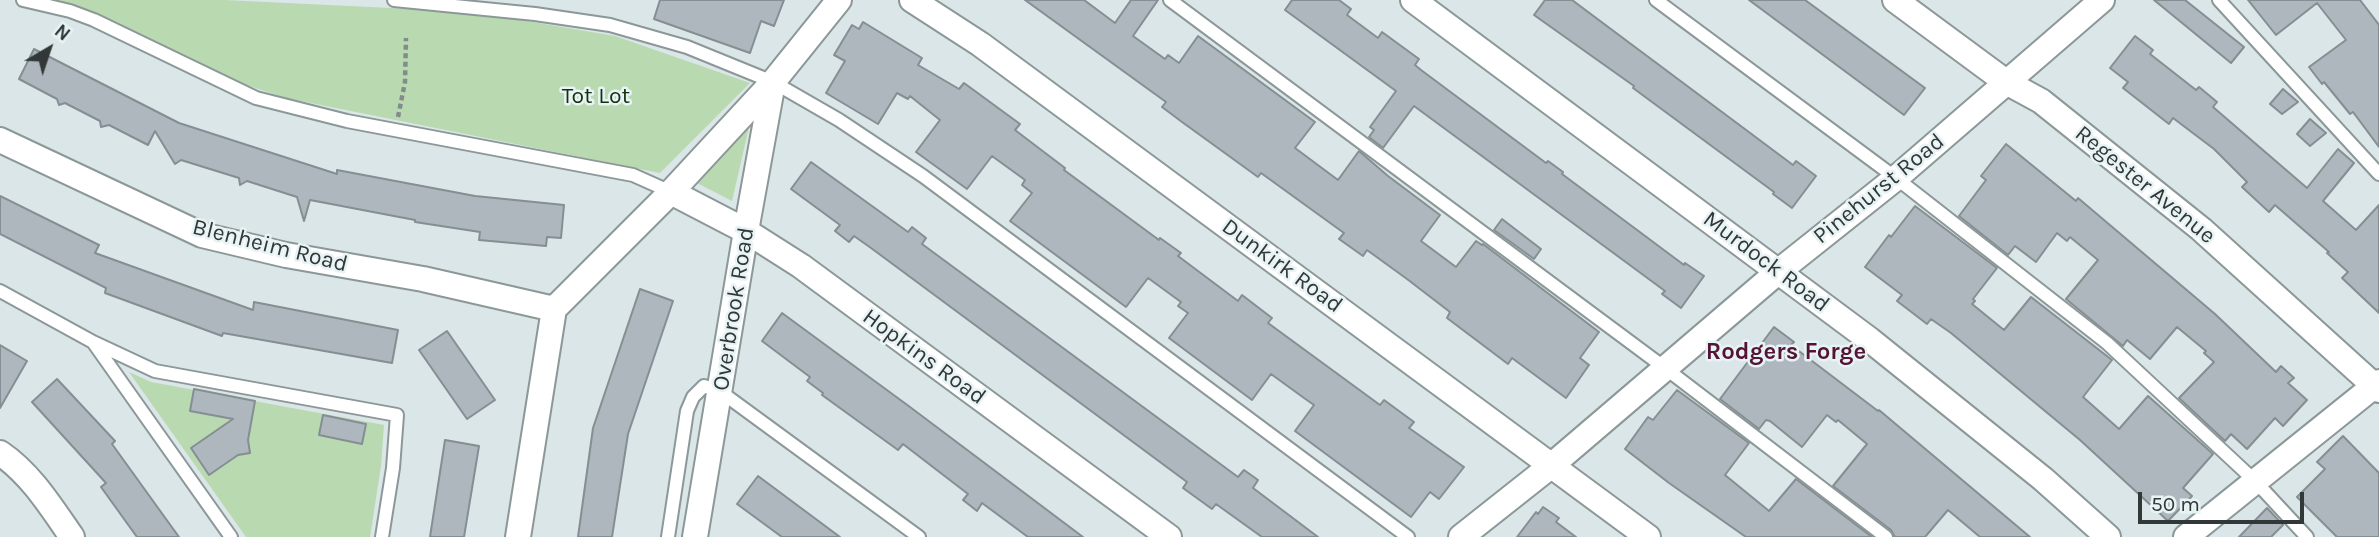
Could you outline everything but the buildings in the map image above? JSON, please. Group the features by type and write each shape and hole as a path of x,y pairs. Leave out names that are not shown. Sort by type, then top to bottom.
{"street":[{"path":"518,537 554,309 671,192 774,82 839,0"},
{"name":"Dunkirk Road","path":"912,0 980,44 1648,537"},
{"name":"Murdock Road","path":"1413,0 1870,340 2043,479 2108,537"},
{"name":"Regester Avenue","path":"1895,0 2006,82 2042,102 2201,229 2378,386"},
{"name":"Pinehurst Road","path":"1461,537 1552,465 1779,271 1896,178 2102,0"},
{"name":"Overbrook Road","path":"695,537 774,82"},
{"name":"Blenheim Road","path":"0,140 202,235 286,255 423,279 554,309"},
{"name":"Hopkins Road","path":"671,192 746,231 801,266 1168,537"},
{"path":"2186,537 2378,386"},
{"path":"0,453 12,461 31,481 72,537"}],"lane":[{"path":"23,0 70,11 94,20 256,98 347,121 634,175 671,192"},
{"path":"394,0 536,14 610,25 687,47 774,82 839,120 923,176 1408,537"},
{"path":"1170,0 1665,368 1886,537"},
{"path":"1656,0 1896,178 2107,343 2255,481 2306,537"},
{"path":"2219,0 2379,174"},
{"path":"0,291 93,342 155,371 397,415 393,468 382,537"},
{"path":"93,342 231,537"},
{"path":"667,537 687,411 693,397 704,386 721,392 919,537"}],"path":[{"path":"396,130 405,82 405,38"}],"green space":[{"name":"Tot Lot","path":"52,0 224,0 474,12 615,36 750,83 660,173 286,98 228,79 84,8"},
{"path":"749,127 732,201 697,183"},
{"path":"129,372 151,382 384,425 381,466 370,537 246,537"}],"district":[{"name":"Rodgers Forge","path":"1786,352"}]}
